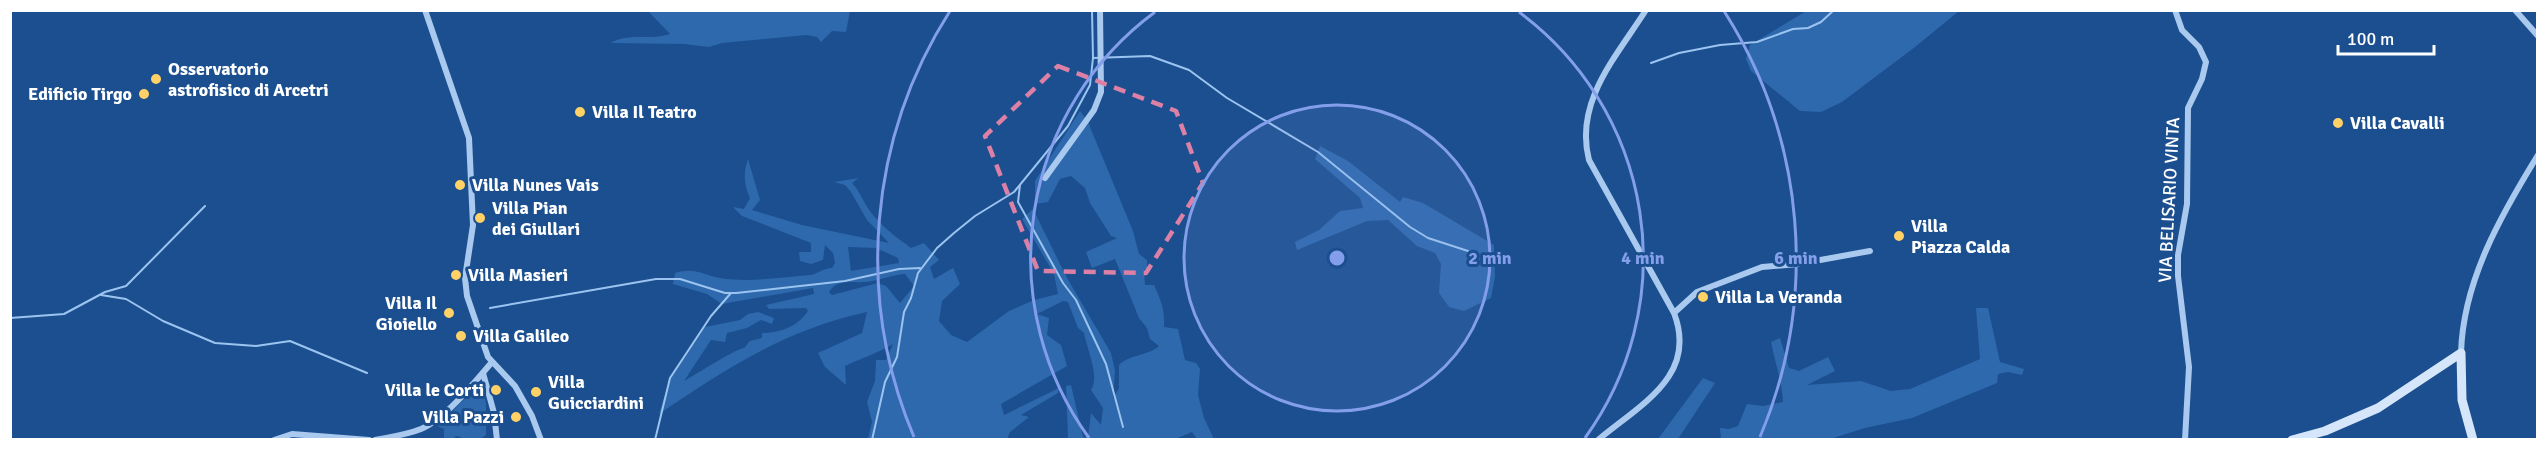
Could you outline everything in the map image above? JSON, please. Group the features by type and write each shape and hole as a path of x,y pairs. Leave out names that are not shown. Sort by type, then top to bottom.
{"street":[{"path":"424,10 469,138 473,225 465,278 470,305 488,357 515,386 532,416 541,440"},
{"path":"1045,178 1094,110 1101,92 1100,10"},
{"path":"1598,440 1666,382 1675,368 1681,341 1674,313 1589,160 1584,137 1590,102 1646,10"},
{"name":"VIA BELISARIO VINTA","path":"2175,10 2182,30 2199,47 2206,62 2202,79 2188,108 2187,204 2178,255 2178,276 2189,367 2185,440"},
{"path":"2515,10 2538,36"},
{"path":"2473,440 2462,399 2461,354 2464,321 2477,274 2505,208 2538,155"},
{"path":"1674,313 1697,292 1762,267 1798,264 1870,251"},
{"path":"2292,440 2325,431 2378,408 2461,354"},
{"path":"375,440 422,429 442,414 483,374 492,362"},
{"path":"483,374 494,413 497,440"},
{"path":"274,440 291,434 369,440"}],"highlighted area":[{"path":"1058,66 1176,111 1203,183 1146,273 1038,271 985,136"}],"shaded area":[{"path":"1808,10 1959,11 1842,102 1821,112 1800,111 1751,71 1746,59 1750,45"},
{"path":"648,11 850,11 846,32 832,31 821,42 817,37 806,35 722,43 709,47 684,44 611,43 625,38 670,34"},
{"path":"1080,111 1088,122 1133,231 1139,254 1147,260 1147,268 1144,270 1145,285 1154,285 1162,305 1164,327 1178,329 1185,360 1196,363 1200,369 1198,395 1204,418 1214,439 1197,439 1192,432 1175,439 1068,439 1066,386 1071,385 1083,437 1088,438 1091,413 1101,425 1103,408 1091,390 1094,370 1084,333 1078,328 1068,302 1063,301 1037,314 1049,318 1047,335 1061,345 1067,366 1001,404 1004,415 1059,388 1058,393 1021,415 1029,417 1010,432 1007,439 868,439 872,422 867,402 875,381 876,360 886,360 893,344 845,366 846,385 825,367 818,353 862,333 867,312 810,329 758,352 659,414 670,378 705,327 740,320 748,314 758,312 774,318 772,324 761,320 747,328 727,333 725,342 711,340 684,381 744,348 750,341 762,338 762,333 775,332 793,325 808,311 806,308 769,309 766,305 814,294 813,288 722,304 707,294 673,284 675,273 693,271 720,278 765,279 813,274 832,268 835,263 833,253 825,245 823,260 811,264 800,261 799,252 811,252 811,243 742,216 733,207 744,209 750,198 745,179 748,159 760,200 752,210 802,225 889,243 867,220 845,185 834,182 859,178 852,183 879,222 911,248 924,243 939,260 930,267 934,279 953,268 960,284 942,301 939,321 951,335 967,342 1009,311 1034,300 1058,294 1054,274 1022,219 1033,209 1067,278 1111,353 1115,371 1113,399 1119,388 1119,365 1123,361 1150,352 1159,346 1150,339 1147,328 1139,318 1115,259 1092,268 1086,252 1117,238 1111,236 1090,203 1085,188 1071,176 1060,179 1048,202 1035,204 1035,181","holes":["848,247 876,248 898,258 899,263 851,271","905,274 914,286 900,303 886,286 878,283 832,295 829,292 840,283 870,281"]},
{"path":"1320,146 1348,161 1400,202 1403,197 1423,203 1494,245 1495,277 1491,298 1464,311 1449,307 1439,293 1441,264 1435,253 1417,246 1388,220 1367,221 1297,250 1295,242 1319,230 1340,211 1363,208 1360,198 1315,159"},
{"path":"1976,308 1988,308 2000,362 2024,369 2022,375 2008,372 1998,374 1997,383 1912,418 1865,428 1830,439 1721,439 1720,428 1729,429 1738,426 1747,404 1763,406 1783,402 1771,342 1780,338 1789,368 1799,371 1828,357 1835,371 1807,385 1861,381 1891,391 1910,389 1980,359"},
{"path":"1703,378 1715,383 1678,439 1658,439"},
{"path":"481,383 486,403 486,435 480,439 460,439 461,437 456,436 453,439 444,439 444,429 437,426"}],"waterway":[{"path":"872,440 885,382 897,357 904,312 911,298 918,273 937,248 954,233 975,216 1014,192 1068,126 1090,85 1093,58 1092,10"},
{"path":"1651,63 1679,53 1720,45 1757,42 1793,29 1808,28 1821,22 1834,10"},
{"path":"1093,58 1150,56 1189,70 1227,98 1318,152 1410,227 1428,238 1468,251 1481,263"},
{"path":"1020,185 1018,202 1063,283 1076,300 1106,364 1123,427"},
{"path":"10,318 64,314 105,292 126,286 205,206"},
{"path":"490,308 656,279 680,279 725,293 736,293 845,281 899,269 920,268"},
{"path":"655,440 670,378 711,316 731,293"},
{"path":"101,295 126,299 163,321 215,343 256,346 290,341 367,373"}],"place":[{"name":"Osservatorio astrofisico di Arcetri","path":"156,79"},
{"name":"Edificio Tirgo","path":"144,94"},
{"name":"Villa Il Teatro","path":"580,112"},
{"name":"Villa Cavalli","path":"2338,123"},
{"name":"Villa Nunes Vais","path":"460,185"},
{"name":"Villa Pian dei Giullari","path":"480,218"},
{"name":"Villa Piazza Calda","path":"1899,236"},
{"name":"Villa Masieri","path":"456,275"},
{"name":"Villa La Veranda","path":"1703,297"},
{"name":"Villa Il Gioiello","path":"449,313"},
{"name":"Villa Galileo","path":"461,336"},
{"name":"Villa le Corti","path":"496,390"},
{"name":"Villa Guicciardini","path":"536,392"},
{"name":"Villa Pazzi","path":"516,417"}]}
